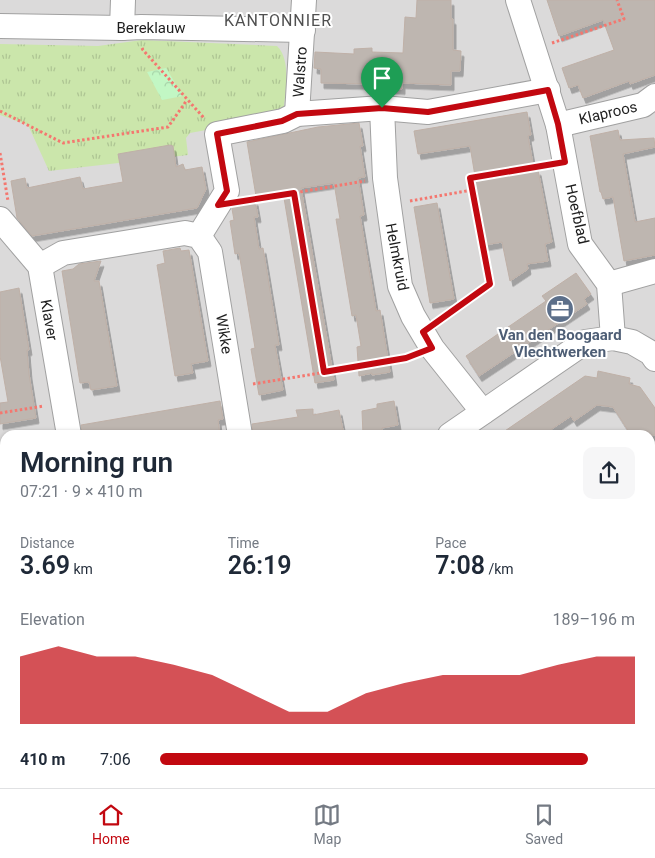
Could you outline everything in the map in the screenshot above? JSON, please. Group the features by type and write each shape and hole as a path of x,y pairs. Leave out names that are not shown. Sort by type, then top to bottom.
{"street":[{"path":"123,0 132,27"},
{"name":"Walstro","path":"297,114 304,0"},
{"name":"Hoefblad","path":"518,0 558,124 580,244 609,284"},
{"name":"Bereklauw","path":"0,26 303,30"},
{"path":"7,227 40,266 63,253 185,233 199,236 227,191 217,134 282,121 297,114 382,108 428,112 548,90"},
{"name":"Klaproos","path":"558,124 643,105 655,96"},
{"name":"Helmkruid","path":"382,108 385,178 400,286 413,316 427,340 482,412"},
{"name":"Wikke","path":"199,236 210,252 239,430"},
{"name":"Klaver","path":"40,266 68,430"},
{"path":"613,338 609,284 655,271"},
{"path":"457,430 585,342 613,338 632,342 651,353 655,359"}],"path":[{"path":"534,49 624,19 617,0"},
{"path":"0,111 62,143 168,127 187,100 143,50 132,27"},
{"path":"0,153 7,227"},
{"path":"233,388 406,358 490,284 470,178 565,162"},
{"path":"218,205 385,178"},
{"path":"388,205 472,190"},
{"path":"294,193 324,372"},
{"path":"0,413 63,402"}],"shaded area":[{"path":"0,0 655,0 655,430 0,430"}],"green space":[{"path":"142,40 277,46 282,52 286,69 283,114 276,117 190,133 186,138 188,155 49,171 28,125 0,115 0,44 98,46"},
{"path":"166,68 183,96 162,100 147,72"}],"building":[{"path":"417,0 451,0 453,50 461,51 460,71 451,71 451,85 402,83 402,89 370,87 370,84 321,83 321,69 314,68 315,52 354,54 354,49 372,48 372,52 403,53 405,17 416,18"},
{"path":"547,0 655,0 655,75 630,84 629,81 583,98 578,85 569,88 562,68 614,50 603,20 559,36"},
{"path":"527,112 531,135 528,136 534,170 538,170 552,242 545,244 548,261 527,264 528,269 510,281 502,242 485,245 472,182 476,182 470,146 418,154 414,131"},
{"path":"359,123 363,146 360,146 365,177 358,178 364,215 360,216 376,311 380,310 390,372 359,376 357,347 361,346 356,315 352,316 336,219 340,219 334,183 301,188 334,380 315,383 283,192 256,196 247,142 318,127"},
{"path":"618,130 620,140 654,138 655,147 623,154 635,222 655,218 655,255 624,261 613,197 603,199 600,192 590,136"},
{"path":"173,146 176,167 183,164 185,170 202,167 206,189 197,208 32,236 17,218 11,181 25,178 27,188 80,177 83,189 123,182 118,154"},
{"path":"255,200 258,217 254,217 259,249 263,248 279,345 275,345 283,390 259,395 251,349 255,348 239,253 235,254 230,221 234,220 232,209 235,204"},
{"path":"437,203 454,299 430,303 414,207"},
{"path":"180,248 181,251 189,250 208,361 191,364 193,373 175,376 157,265 165,263 163,251"},
{"path":"101,261 94,281 99,281 117,386 91,390 89,382 80,383 62,271 73,269 79,264"},
{"path":"576,273 591,294 584,299 587,304 479,376 466,356 546,301 542,296"},
{"path":"19,288 29,350 27,350 29,374 36,418 0,424 0,403 8,402 0,356 0,292"},
{"path":"598,371 630,378 629,384 640,387 655,408 655,430 628,430 613,407 597,405 574,421 571,416 550,430 506,430 585,376 597,378"},
{"path":"220,401 223,419 218,420 219,430 82,430 81,425"},
{"path":"394,401 398,425 382,428 382,430 363,430 362,411 377,408 377,404"},
{"path":"313,409 313,415 339,410 343,430 253,430 252,424 298,417 296,410"}],"place":[{"name":"Van den Boogaard Vlechtwerken","path":"560,309"}],"district":[{"name":"KANTONNIER","path":"278,20"}],"route":[{"path":"548,90 558,124 565,162 470,178 490,284 423,332 432,348 406,358 324,372 294,193 218,205 227,191 217,134 282,121 297,114 382,108 428,112 548,90"}]}
